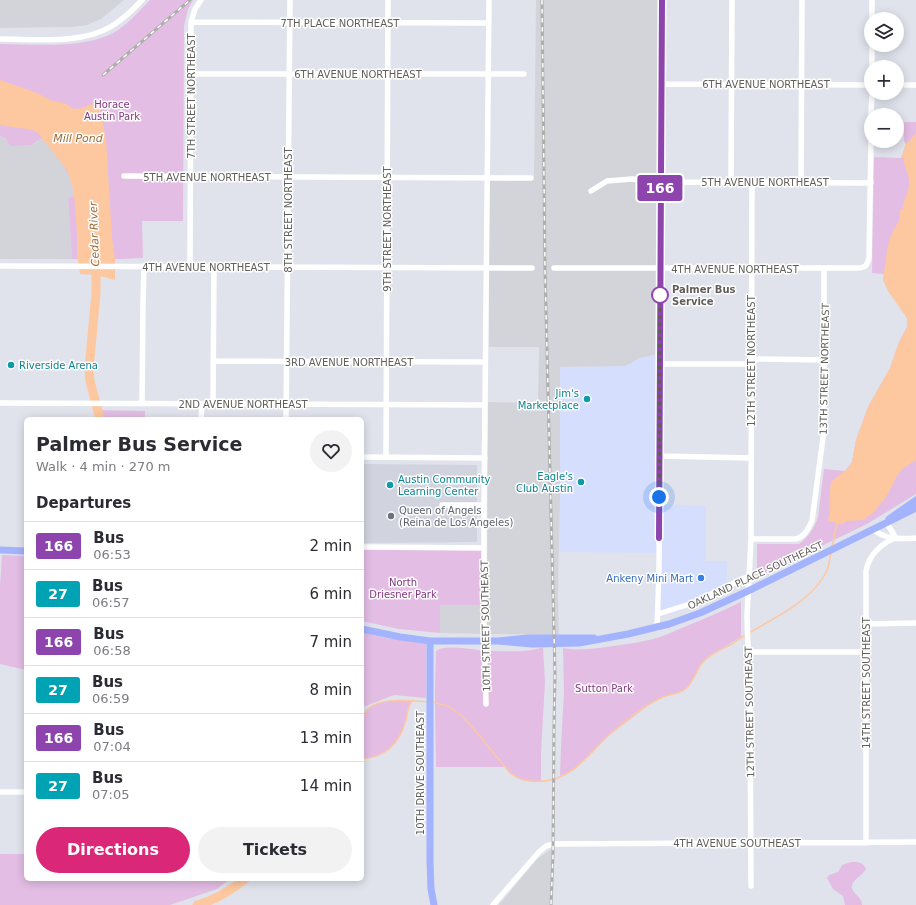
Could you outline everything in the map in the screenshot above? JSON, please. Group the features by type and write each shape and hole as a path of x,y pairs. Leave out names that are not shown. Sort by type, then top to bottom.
{"main road":[{"path":"886,522 916,500"},
{"path":"886,522 902,516 916,508"},
{"name":"OAKLAND PLACE SOUTHEAST","path":"364,629 400,637 430,641 498,641 532,644 567,644 657,628 700,613 748,591 886,522"},
{"path":"0,550 24,551"},
{"name":"10TH DRIVE SOUTHEAST","path":"430,641 430,872 434,905"}],"street":[{"path":"0,39 69,39 88,36 104,31 116,23 142,0"},
{"name":"7TH STREET NORTHEAST","path":"190,267 191,22 194,8 201,0"},
{"name":"8TH STREET NORTHEAST","path":"286,417 290,0"},
{"name":"9TH STREET NORTHEAST","path":"386,457 388,0"},
{"name":"10TH STREET SOUTHEAST","path":"486,704 484,641 484,505 489,0"},
{"path":"657,628 659,538 662,0"},
{"path":"731,182 732,0"},
{"path":"801,182 802,0"},
{"path":"872,0 872,12"},
{"name":"7TH PLACE NORTHEAST","path":"191,22 489,23"},
{"name":"6TH AVENUE NORTHEAST","path":"191,74 524,74"},
{"name":"6TH AVENUE NORTHEAST","path":"661,84 864,85"},
{"path":"905,85 916,85"},
{"path":"871,148 871,183"},
{"name":"5TH AVENUE NORTHEAST","path":"124,176 531,178"},
{"name":"5TH AVENUE NORTHEAST","path":"591,191 606,181 632,178 660,182 871,183"},
{"name":"12TH STREET NORTHEAST","path":"751,539 752,182"},
{"name":"4TH AVENUE NORTHEAST","path":"554,268 751,269 857,268 866,266 869,258 871,183"},
{"name":"4TH AVENUE NORTHEAST","path":"0,266 532,268"},
{"path":"142,404 142,302 144,266"},
{"path":"213,404 214,267"},
{"name":"13TH STREET NORTHEAST","path":"751,539 796,539 801,537 809,528 814,513 824,430 824,268"},
{"path":"660,364 744,364 758,360 825,360"},
{"name":"3RD AVENUE NORTHEAST","path":"214,361 485,362"},
{"name":"2ND AVENUE NORTHEAST","path":"0,403 485,405"},
{"path":"201,417 202,404"},
{"path":"659,456 751,458"},
{"path":"364,457 485,458"},
{"path":"442,505 484,505"},
{"path":"886,522 896,538"},
{"path":"873,529 880,534 896,538 916,538"},
{"name":"14TH STREET SOUTHEAST","path":"866,843 866,577 868,565 878,548 888,541 896,538"},
{"name":"12TH STREET SOUTHEAST","path":"751,539 747,617 750,709 751,886"},
{"path":"364,547 484,548"},
{"path":"658,614 690,604 749,576"},
{"path":"866,624 916,623"},
{"path":"749,652 866,652"},
{"path":"0,792 24,792"},
{"name":"4TH AVENUE SOUTHEAST","path":"493,905 538,852 546,846 559,844 916,842"}],"shaded area":[{"path":"0,0 124,0 101,19 87,25 72,27 0,28"},
{"path":"536,0 658,0 655,355 640,358 625,366 560,367 559,635 440,633 440,605 487,605 488,402 538,403 539,347 489,347 489,180 534,180"},
{"path":"0,136 8,142 34,144 43,138 67,169 74,196 68,198 72,259 0,259"},
{"path":"655,355 656,504 706,506 706,561 727,561 727,592 677,612 654,618 656,553 559,552 560,367 625,366 640,358"},
{"path":"364,464 477,465 477,542 364,543"},
{"path":"553,848 553,881 549,905 499,905 537,859"}],"green space":[{"name":"Horace Austin Park","path":"150,0 193,0 188,9 184,26 183,221 142,221 143,258 72,259 68,198 74,196 70,178 63,164 43,138 31,145 10,146 6,139 0,136 0,44 45,45 92,41 118,30 131,20"},
{"path":"904,122 916,122 916,494 867,524 757,577 757,544 799,544 805,539 815,525 818,517 824,469 845,471 852,462 856,440 868,407 890,368 899,342 908,325 907,318 886,287 883,279 884,274 872,273 874,157 901,158 906,144 904,141"},
{"path":"98,410 145,411 145,417 100,417"},
{"name":"North Driesner Park","path":"364,547 484,548 484,605 440,605 440,633 399,629 364,621"},
{"path":"2,555 24,556 24,670 0,664 0,587"},
{"name":"Sutton Park","path":"741,602 741,637 709,656 702,663 689,686 683,691 663,697 650,704 603,740 574,770 560,776 564,692 563,648 589,649 629,644 653,639 668,634"},
{"path":"364,633 385,638 426,644 426,698 394,695 364,707"},
{"path":"454,647 491,651 517,651 543,647 545,682 541,781 521,780 505,767 436,767 436,651"},
{"path":"413,700 409,706 406,720 399,738 394,744 384,753 364,759 364,713 372,706 388,701"},
{"path":"0,854 24,854 24,881 227,881 217,889 170,905 0,905"},
{"path":"851,862 860,863 866,869 853,882 852,885 854,892 860,899 862,905 845,905 843,896 833,889 827,878 829,875 838,872 842,865"}],"water":[{"name":"Mill Pond","path":"0,80 37,93 53,101 64,103 74,109 83,108 91,104 98,106 100,109 106,139 112,238 115,260 115,280 97,275 80,274 77,254 74,193 67,170 38,133 33,130 0,125"},
{"path":"916,133 916,460 902,469 886,497 873,513 863,520 846,521 843,524 828,521 830,512 831,482 848,468 852,462 856,440 868,407 890,368 899,342 907,328 907,318 888,291 883,279 888,245 892,233 899,221 900,209 903,209 909,187 908,174 904,164 904,158 901,158 906,144"}],"waterway":[{"name":"Cedar River","path":"96,263 96,293 89,369 90,381 99,417"},
{"path":"832,547 837,523"},
{"path":"749,633 790,609 809,594 826,573 831,552"},
{"path":"432,702 448,706 461,715 510,773 516,777 523,780 537,782 551,780 564,775 578,766 610,734 643,708 664,697 684,690 690,684 700,666 708,657 746,635"},
{"path":"364,715 372,706 390,701 411,700 428,702"},
{"path":"364,759 384,753 394,744 399,738 406,720 409,706 413,700"},
{"name":"Cedar River","path":"197,905 222,895 242,881"}],"railway":[{"path":"103,75 190,0"},
{"path":"542,0 545,270 555,674 551,905"}],"bus line":[{"name":"166","path":"659,538 662,0"}],"place":[{"name":"Palmer Bus Service","path":"660,295"},
{"name":"Riverside Arena","path":"11,365"},
{"name":"Jim's Marketplace","path":"587,399"},
{"name":"Eagle's Club Austin","path":"581,482"},
{"name":"Austin Community Learning Center","path":"390,485"},
{"name":"Queen of Angels (Reina de Los Angeles)","path":"391,516"},
{"name":"Ankeny Mini Mart","path":"701,578"}],"route":[{"path":"659,497 660,293 660,295"}]}
